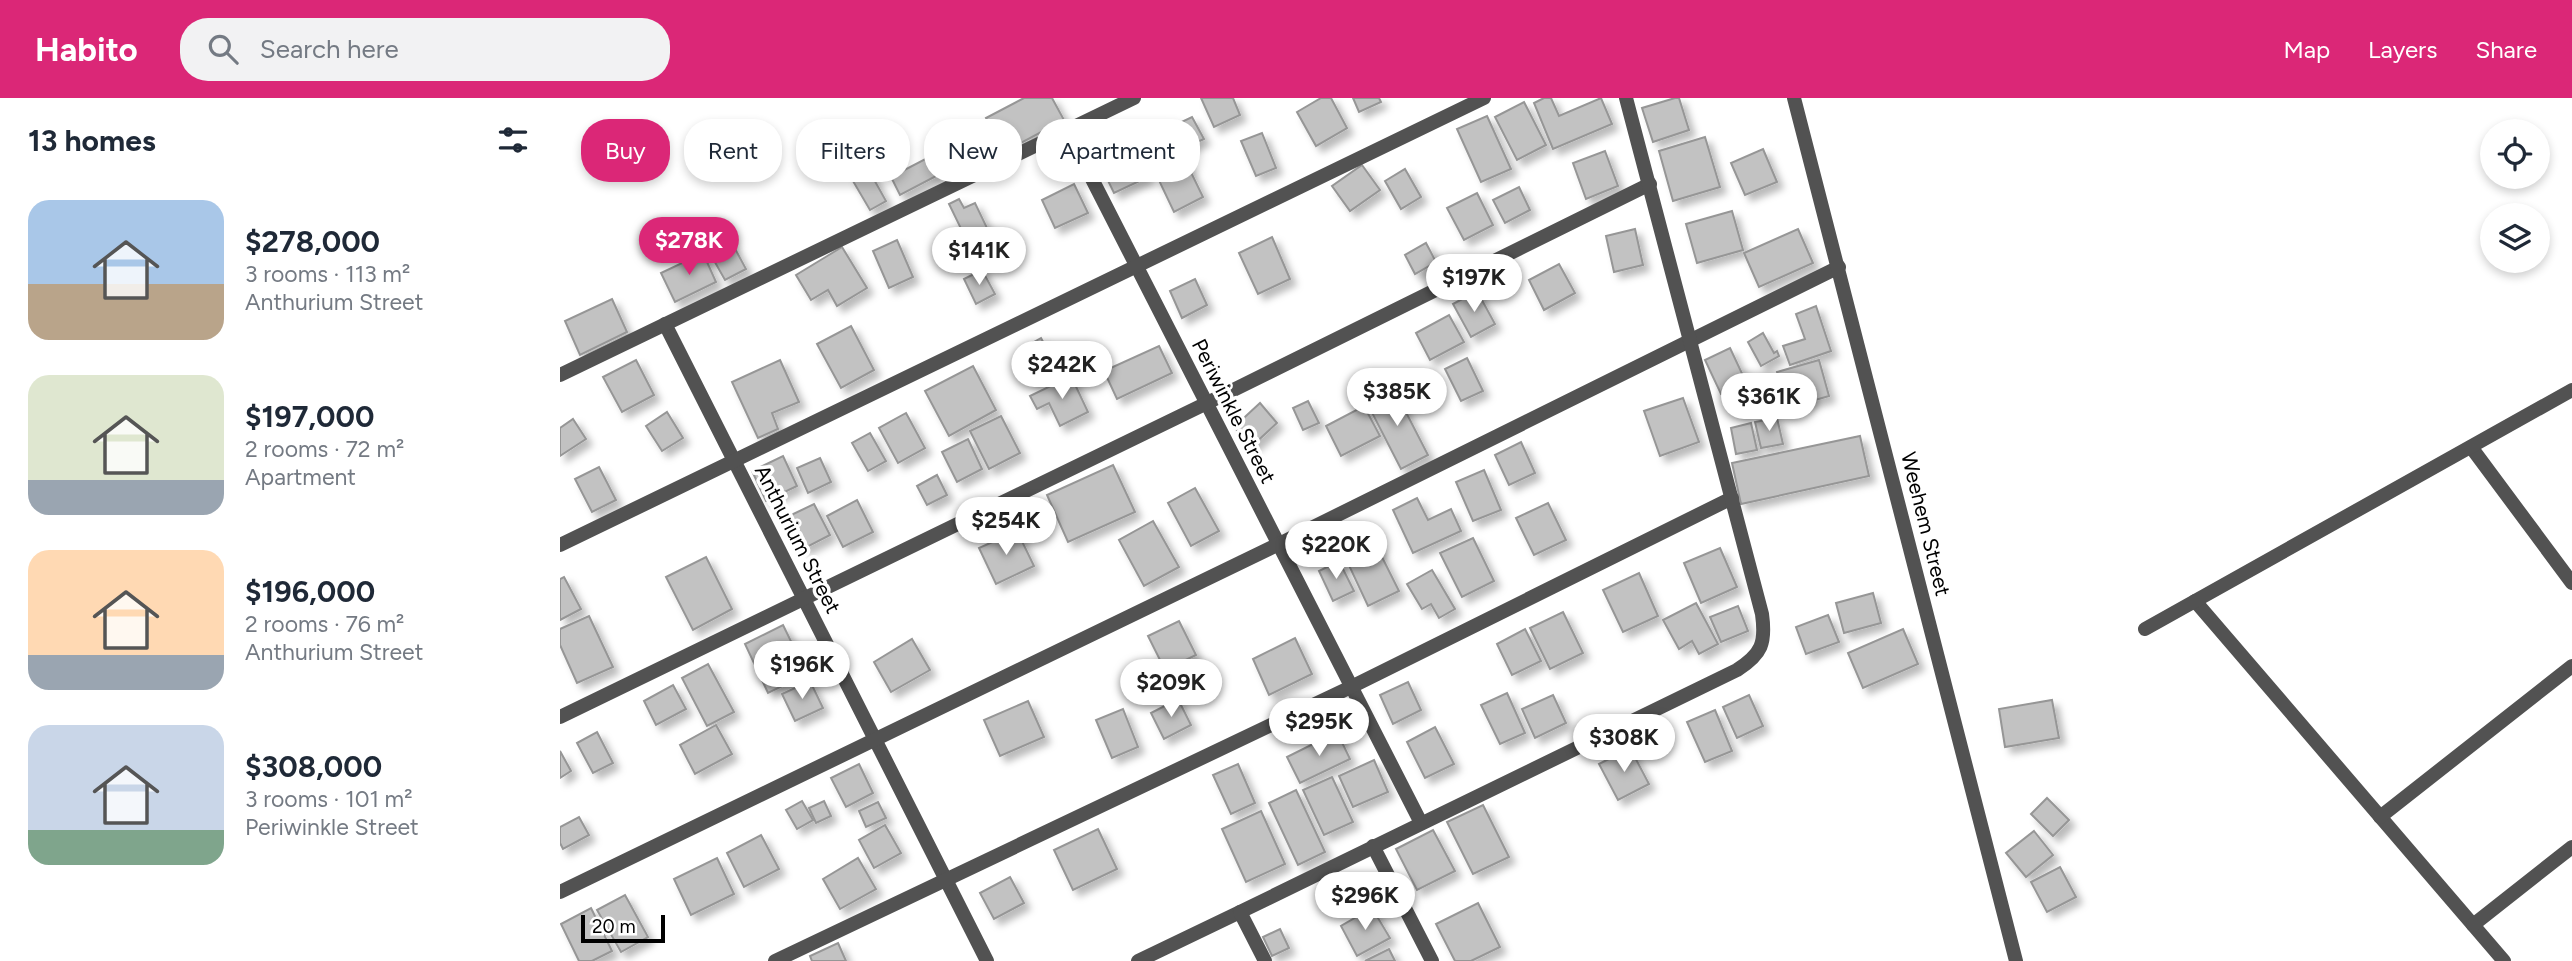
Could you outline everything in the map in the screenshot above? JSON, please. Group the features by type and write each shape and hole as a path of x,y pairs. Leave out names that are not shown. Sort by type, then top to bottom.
{"street":[{"path":"1090,119 1134,98"},
{"path":"560,545 1484,98"},
{"path":"1138,961 1725,676 1751,661 1761,649 1765,632 1762,614 1626,98"},
{"name":"Weehem Street","path":"1794,98 2017,961"},
{"path":"560,374 1036,145"},
{"name":"Periwinkle Street","path":"1094,182 1421,824"},
{"path":"560,717 1207,403 1650,184"},
{"path":"560,892 1279,544 1839,267"},
{"name":"Anthurium Street","path":"665,324 987,961"},
{"path":"2145,629 2572,390"},
{"path":"2471,447 2572,583"},
{"path":"775,961 1351,687 1732,498"},
{"path":"2194,601 2504,961"},
{"path":"2380,817 2572,666"},
{"path":"1373,846 1432,961"},
{"path":"2473,925 2572,847"},
{"path":"1240,912 1265,961"}],"building":[{"path":"1024,98 1052,98 1063,119 1036,119 1036,135 1022,142 1022,119 986,118"},
{"path":"1201,98 1233,98 1240,115 1214,127"},
{"path":"1321,98 1331,98 1347,128 1316,146 1297,112"},
{"path":"1353,98 1379,98 1381,102 1359,112"},
{"path":"1551,98 1559,116 1601,98 1612,124 1553,149 1534,103"},
{"path":"1679,98 1689,130 1653,142 1642,108"},
{"path":"1524,102 1546,145 1517,160 1495,117"},
{"path":"1487,116 1511,169 1481,182 1457,129"},
{"path":"1262,133 1276,168 1256,176 1241,141"},
{"path":"1705,137 1720,187 1673,201 1659,151"},
{"path":"1763,149 1777,182 1745,195 1731,163"},
{"path":"1605,151 1618,186 1586,199 1573,163"},
{"path":"924,160 925,182 900,195 894,182 910,182 910,167"},
{"path":"1362,165 1380,190 1350,211 1332,186"},
{"path":"1405,169 1421,197 1401,209 1385,181"},
{"path":"854,182 875,182 886,201 870,210"},
{"path":"1109,182 1137,182 1114,193"},
{"path":"1160,182 1196,182 1203,197 1174,212"},
{"path":"1074,184 1088,213 1055,228 1042,200"},
{"path":"1519,187 1530,210 1505,223 1493,200"},
{"path":"1477,193 1493,225 1464,240 1447,208"},
{"path":"959,199 964,208 975,203 987,228 966,239 949,204"},
{"path":"1732,211 1743,250 1697,263 1686,224"},
{"path":"994,229 1006,251 990,260 977,238"},
{"path":"1635,229 1643,265 1614,272 1606,236"},
{"path":"1798,229 1813,263 1759,287 1744,253"},
{"path":"1272,237 1290,279 1258,294 1239,253"},
{"path":"897,240 913,277 889,288 873,251"},
{"path":"1426,243 1436,262 1415,274 1405,255"},
{"path":"733,245 746,269 725,280 712,257"},
{"path":"842,247 867,288 837,306 828,290 811,300 796,275"},
{"path":"703,253 716,282 675,302 661,273"},
{"path":"1559,264 1575,293 1544,310 1529,280"},
{"path":"982,270 995,294 976,304 964,279"},
{"path":"1195,279 1207,305 1182,318 1170,291"},
{"path":"1477,291 1495,324 1471,337 1453,304"},
{"path":"612,299 627,332 580,355 565,321"},
{"path":"1816,306 1831,351 1790,365 1783,346 1805,339 1796,314"},
{"path":"1449,315 1464,342 1430,360 1416,333"},
{"path":"851,326 874,370 841,388 817,344"},
{"path":"1763,333 1774,353 1777,351 1779,356 1761,366 1748,342"},
{"path":"1041,338 1057,368 1033,381 1018,351"},
{"path":"1159,346 1172,373 1117,399 1104,371"},
{"path":"1730,348 1746,382 1721,394 1705,360"},
{"path":"1467,358 1483,391 1461,401 1445,369"},
{"path":"636,360 654,395 622,412 603,377"},
{"path":"780,360 799,402 772,413 778,429 758,438 732,382"},
{"path":"1819,360 1829,396 1788,408 1777,372"},
{"path":"973,366 996,410 949,436 925,391"},
{"path":"1071,376 1088,412 1060,426 1049,403 1037,409 1030,396"},
{"path":"1776,384 1779,405 1738,411 1735,390"},
{"path":"1393,387 1428,455 1401,469 1366,401"},
{"path":"1683,398 1699,442 1660,456 1644,411"},
{"path":"1308,401 1319,423 1303,430 1293,408"},
{"path":"1260,403 1277,423 1252,446 1234,427"},
{"path":"1364,406 1380,436 1341,456 1326,426"},
{"path":"667,412 683,438 662,451 646,426"},
{"path":"906,413 925,448 898,463 879,428"},
{"path":"1001,416 1020,453 989,469 970,431"},
{"path":"1777,418 1783,444 1761,448 1755,422"},
{"path":"573,419 586,439 560,456 560,428"},
{"path":"1751,423 1757,450 1736,454 1731,428"},
{"path":"870,433 886,461 868,471 852,443"},
{"path":"1860,436 1869,476 1741,504 1732,463"},
{"path":"968,439 982,469 957,482 942,452"},
{"path":"1521,442 1535,473 1509,485 1495,455"},
{"path":"783,456 797,486 766,501 752,471"},
{"path":"820,458 831,482 808,493 797,468"},
{"path":"1113,465 1135,512 1068,542 1047,495"},
{"path":"599,467 616,500 592,512 575,479"},
{"path":"1484,470 1501,510 1473,521 1456,482"},
{"path":"937,475 947,495 927,505 917,486"},
{"path":"1195,488 1219,531 1191,546 1168,503"},
{"path":"1417,498 1428,520 1451,509 1461,531 1413,553 1393,510"},
{"path":"857,500 873,532 843,547 827,516"},
{"path":"1548,503 1566,540 1534,555 1516,518"},
{"path":"814,504 830,535 803,549 787,517"},
{"path":"1153,521 1179,567 1144,586 1119,540"},
{"path":"1017,531 1034,566 996,584 979,548"},
{"path":"1473,538 1494,581 1462,597 1440,553"},
{"path":"1376,545 1399,591 1368,606 1346,559"},
{"path":"1720,548 1737,587 1701,603 1684,563"},
{"path":"706,557 732,609 693,630 666,577"},
{"path":"1339,561 1354,591 1333,601 1319,571"},
{"path":"1432,570 1455,609 1439,618 1431,604 1422,609 1407,584"},
{"path":"1639,573 1658,616 1623,632 1603,590"},
{"path":"564,577 581,609 560,620 560,579"},
{"path":"1873,593 1881,623 1844,633 1836,603"},
{"path":"1696,603 1718,644 1699,654 1692,641 1679,649 1663,620"},
{"path":"1738,606 1748,631 1721,642 1710,617"},
{"path":"1563,612 1583,653 1550,669 1530,628"},
{"path":"1828,615 1839,642 1806,654 1796,627"},
{"path":"589,616 613,667 577,683 560,645 560,629"},
{"path":"1179,621 1196,655 1165,670 1148,636"},
{"path":"783,625 807,674 768,693 745,644"},
{"path":"1525,629 1541,661 1512,675 1497,644"},
{"path":"1903,629 1918,664 1863,688 1848,653"},
{"path":"1295,638 1312,674 1269,695 1253,659"},
{"path":"912,639 930,670 891,692 874,662"},
{"path":"708,664 734,712 707,726 682,678"},
{"path":"810,681 823,708 795,721 782,694"},
{"path":"1408,682 1421,710 1393,724 1380,695"},
{"path":"673,685 686,709 656,725 644,701"},
{"path":"1507,693 1525,733 1500,744 1481,705"},
{"path":"1553,695 1566,723 1535,738 1522,709"},
{"path":"1749,695 1763,726 1737,738 1723,707"},
{"path":"1178,699 1191,725 1164,739 1151,713"},
{"path":"2052,700 2059,738 2005,747 1999,709"},
{"path":"1028,701 1044,737 1000,756 984,720"},
{"path":"1123,709 1138,747 1112,758 1096,720"},
{"path":"1715,710 1732,751 1705,762 1687,722"},
{"path":"716,725 732,754 695,774 680,745"},
{"path":"1435,727 1454,764 1425,778 1407,742"},
{"path":"597,732 613,763 593,773 577,743"},
{"path":"1337,732 1350,759 1300,783 1287,757"},
{"path":"1630,748 1649,784 1618,800 1599,764"},
{"path":"560,751 571,771 560,778"},
{"path":"1374,760 1388,792 1353,807 1339,776"},
{"path":"859,764 873,793 846,807 831,778"},
{"path":"1238,764 1255,803 1231,814 1213,775"},
{"path":"1332,777 1353,822 1324,835 1303,790"},
{"path":"1296,790 1325,852 1298,865 1269,803"},
{"path":"2047,798 2069,820 2053,836 2031,814"},
{"path":"802,801 813,820 797,829 786,810"},
{"path":"824,801 831,816 816,823 809,808"},
{"path":"878,802 886,818 866,827 859,811"},
{"path":"1483,805 1509,857 1473,874 1447,822"},
{"path":"1261,811 1285,864 1246,882 1222,829"},
{"path":"579,817 589,835 563,849 560,843 560,827"},
{"path":"885,825 901,853 874,868 859,840"},
{"path":"1098,829 1117,869 1073,890 1054,850"},
{"path":"1433,830 1455,871 1417,890 1396,849"},
{"path":"2034,831 2053,855 2026,877 2006,853"},
{"path":"761,835 779,869 744,887 727,853"},
{"path":"717,858 734,894 691,915 674,879"},
{"path":"858,858 876,889 840,909 823,879"},
{"path":"2060,867 2076,897 2047,912 2031,882"},
{"path":"1010,877 1024,903 994,919 980,893"},
{"path":"625,895 648,937 621,952 597,910"},
{"path":"1478,903 1500,947 1471,961 1455,961 1436,924"},
{"path":"591,908 612,951 592,961 579,961 561,924"},
{"path":"1372,908 1390,938 1357,956 1341,926"},
{"path":"1280,929 1289,948 1272,956 1263,937"},
{"path":"838,943 846,961 812,961 810,956"},
{"path":"1389,949 1395,961 1365,961"}]}
